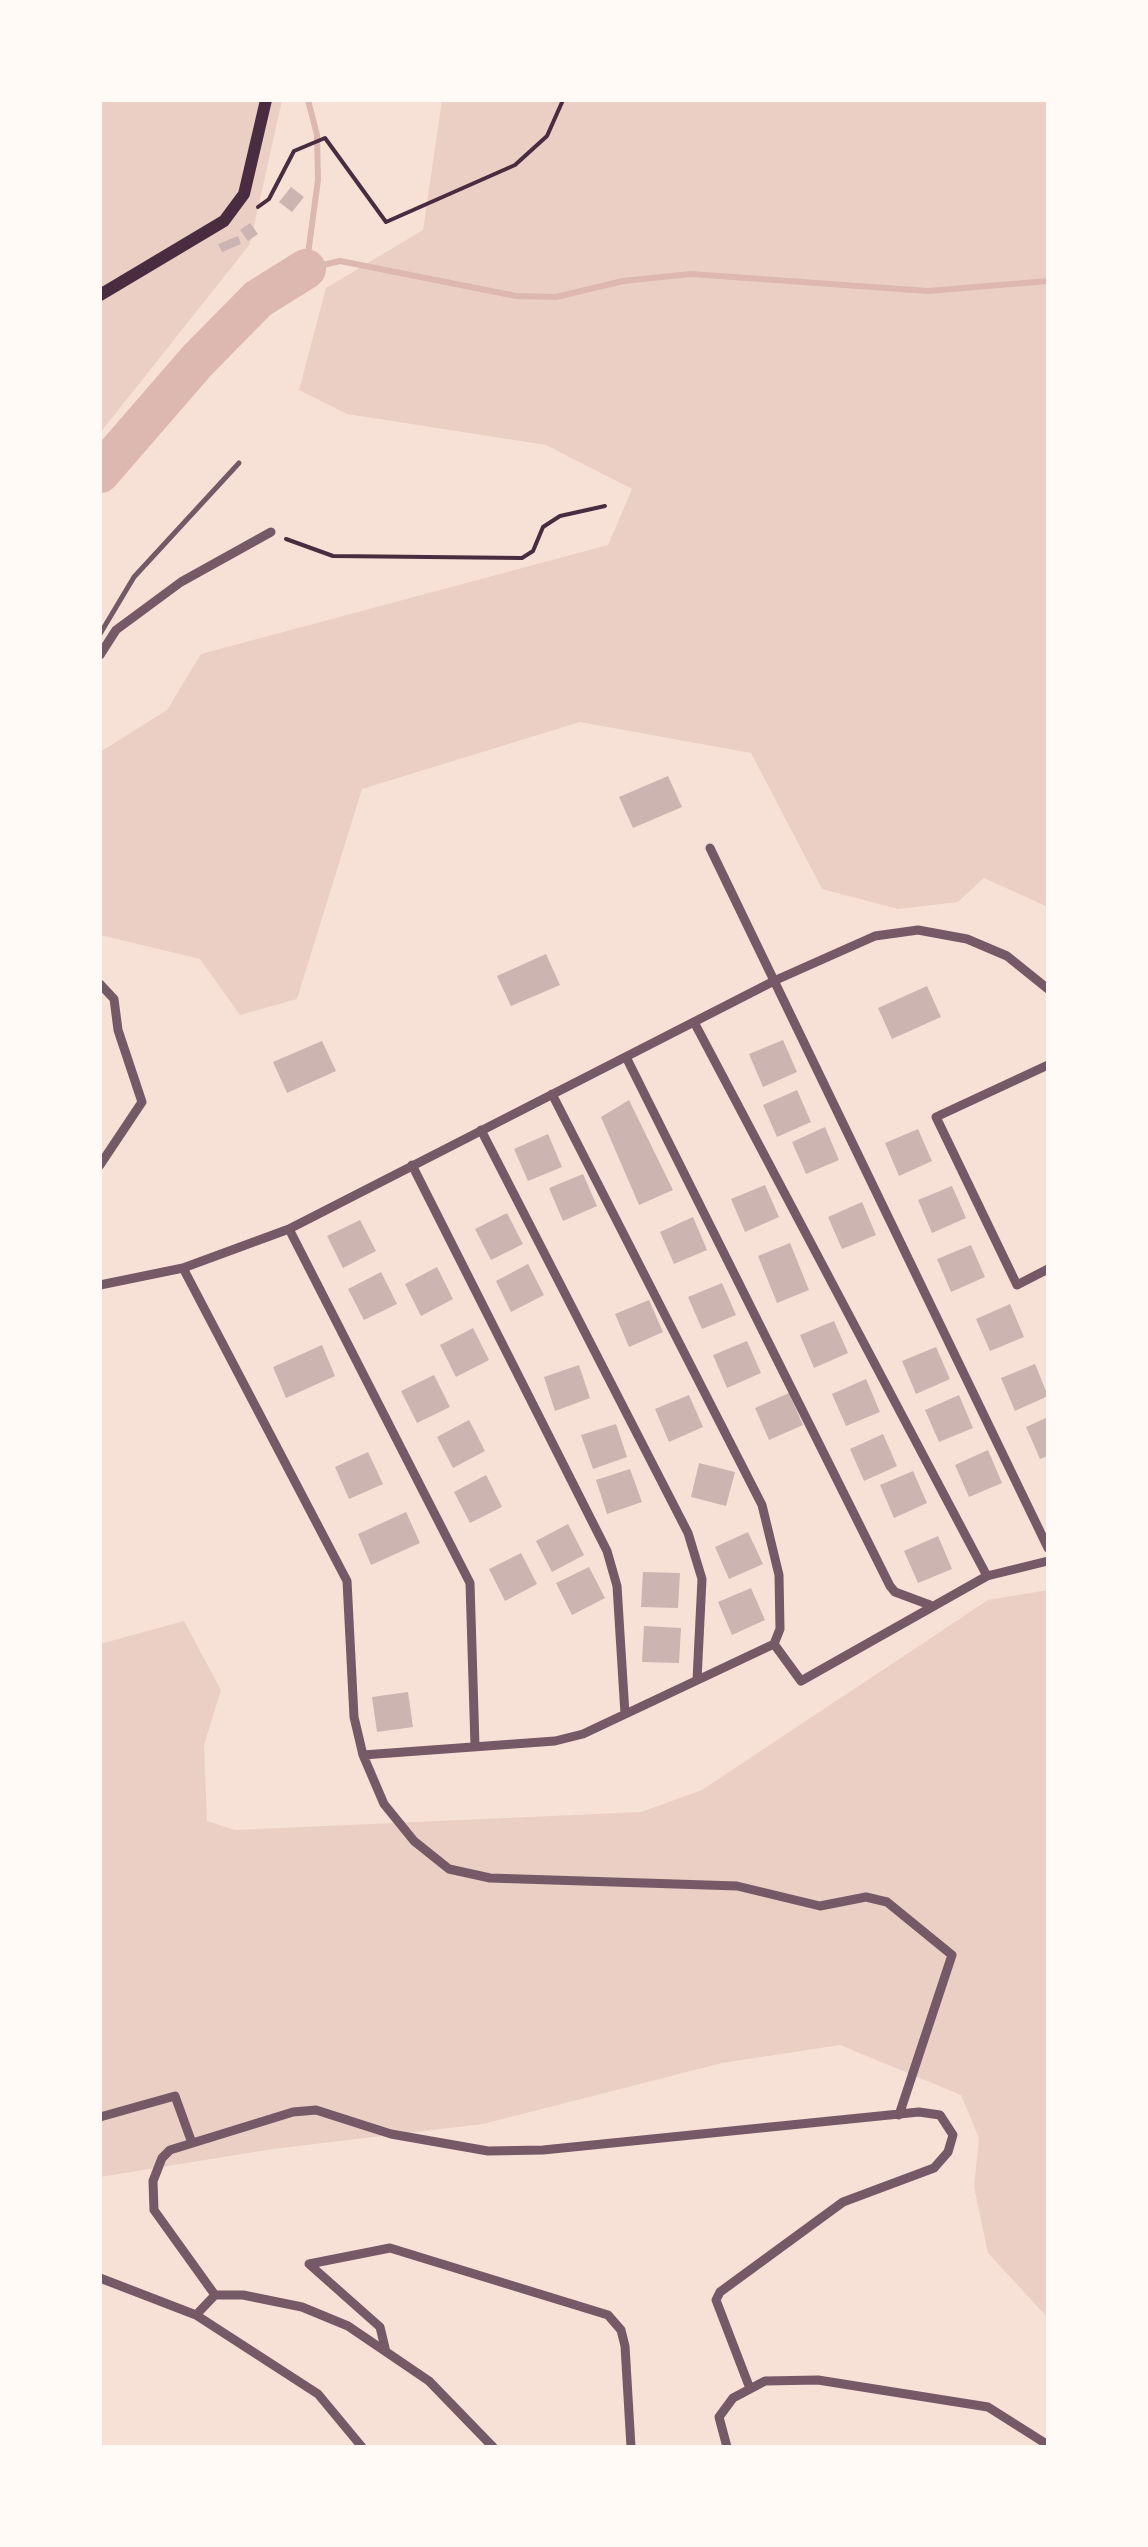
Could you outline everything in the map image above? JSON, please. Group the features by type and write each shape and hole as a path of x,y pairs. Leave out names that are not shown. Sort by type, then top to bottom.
{"main road":[{"path":"100,295 224,221 244,194 266,100"}],"street":[{"path":"100,654 116,630 181,582 270,532"},
{"path":"710,848 1048,1548"},
{"path":"100,1285 183,1268 290,1229 776,980 875,936 918,930 967,939 1007,956 1048,989"},
{"path":"100,984 114,999 118,1030 142,1102 100,1165"},
{"path":"694,1022 987,1576"},
{"path":"626,1056 890,1586 895,1592 930,1605"},
{"path":"1048,1065 936,1117 1017,1285 1048,1269"},
{"path":"363,1755 555,1741 583,1734 774,1644 780,1629 779,1575 762,1505 552,1094"},
{"path":"482,1130 688,1533 702,1579 696,1680"},
{"path":"412,1165 607,1550 617,1586 625,1714"},
{"path":"290,1229 470,1583 474,1746"},
{"path":"183,1268 347,1582 354,1717 363,1755 384,1804 414,1841 449,1868 490,1878 737,1886 820,1906 866,1897 887,1902 952,1955 899,2115"},
{"path":"774,1644 801,1681 987,1576 1048,1561"},
{"path":"100,2116 176,2096 192,2143"},
{"path":"216,2295 162,2224 151,2197 162,2158 192,2143 293,2112 316,2110 391,2134 488,2151 543,2150 899,2115 940,2116 953,2136 941,2162 843,2202 720,2292 716,2300 749,2386"},
{"path":"386,2352 380,2326 309,2264 390,2248 608,2314 621,2330 624,2346 631,2447"},
{"path":"100,2278 196,2315 318,2394 362,2447"},
{"path":"196,2315 216,2295 243,2295 302,2307 348,2326 429,2381 494,2447"},
{"path":"727,2447 719,2417 749,2386 818,2380 958,2401 1010,2418 1048,2445"}],"lane":[{"path":"100,634 134,577 240,463"}],"path":[{"path":"252,211 268,199 294,150 325,138 386,222 515,166 546,136 563,100"},
{"path":"270,532 333,556 522,558 534,550 543,528 560,516 605,506"}],"shaded area":[{"path":"100,100 282,100 250,244 100,433"},
{"path":"442,100 1048,100 1048,907 984,878 958,902 898,909 822,889 751,753 580,722 362,789 297,999 240,1015 200,959 100,935 100,752 167,710 201,654 608,545 632,489 546,445 347,414 299,390 326,288 423,230"},
{"path":"1048,1590 1048,2318 988,2253 974,2187 979,2138 961,2095 840,2045 722,2063 483,2124 273,2149 100,2177 100,1644 184,1621 221,1690 204,1745 207,1821 235,1830 641,1812 702,1790 988,1600"}],"building":[{"path":"291,187 304,197 292,212 279,202"},
{"path":"250,223 258,234 248,241 240,230"},
{"path":"238,236 241,244 222,252 218,244"},
{"path":"668,776 682,807 633,828 619,797"},
{"path":"546,954 560,985 511,1006 497,976"},
{"path":"927,986 941,1017 892,1039 878,1008"},
{"path":"783,1040 797,1072 763,1087 749,1054"},
{"path":"322,1041 336,1071 287,1093 273,1062"},
{"path":"797,1090 811,1122 777,1137 763,1105"},
{"path":"629,1100 673,1190 639,1205 601,1117"},
{"path":"825,1127 839,1160 806,1174 792,1142"},
{"path":"918,1129 932,1161 899,1176 885,1143"},
{"path":"548,1134 562,1167 528,1181 514,1149"},
{"path":"583,1174 597,1206 563,1221 549,1188"},
{"path":"765,1185 779,1217 745,1232 731,1199"},
{"path":"952,1186 966,1218 932,1233 918,1200"},
{"path":"862,1202 876,1235 842,1249 828,1217"},
{"path":"507,1213 523,1244 491,1260 475,1229"},
{"path":"693,1217 707,1250 674,1264 660,1232"},
{"path":"360,1220 376,1251 343,1268 327,1236"},
{"path":"790,1243 809,1290 777,1303 758,1256"},
{"path":"971,1245 985,1277 951,1292 937,1259"},
{"path":"528,1264 544,1295 511,1312 496,1281"},
{"path":"437,1267 453,1299 421,1316 405,1284"},
{"path":"381,1272 397,1304 364,1320 348,1289"},
{"path":"722,1283 736,1315 702,1329 688,1297"},
{"path":"649,1300 663,1332 629,1347 615,1314"},
{"path":"1010,1304 1024,1337 990,1351 976,1319"},
{"path":"834,1321 848,1353 814,1368 800,1335"},
{"path":"473,1328 489,1360 456,1377 440,1345"},
{"path":"747,1341 761,1373 727,1388 713,1355"},
{"path":"322,1345 335,1376 286,1398 273,1367"},
{"path":"936,1347 950,1379 916,1394 902,1361"},
{"path":"1035,1364 1048,1396 1015,1411 1001,1378"},
{"path":"579,1365 590,1398 555,1411 544,1377"},
{"path":"434,1375 450,1407 417,1423 401,1391"},
{"path":"866,1379 880,1412 846,1426 832,1394"},
{"path":"789,1393 803,1425 769,1440 755,1408"},
{"path":"689,1395 703,1427 669,1442 655,1409"},
{"path":"959,1395 973,1428 939,1442 925,1410"},
{"path":"1048,1417 1048,1456 1040,1459 1026,1427"},
{"path":"469,1420 485,1451 453,1468 437,1437"},
{"path":"616,1424 627,1457 593,1469 581,1435"},
{"path":"883,1434 897,1466 864,1481 850,1449"},
{"path":"988,1450 1002,1483 969,1497 955,1465"},
{"path":"368,1452 383,1484 349,1499 335,1467"},
{"path":"699,1463 735,1472 726,1506 691,1497"},
{"path":"630,1469 642,1502 607,1514 596,1480"},
{"path":"913,1471 927,1503 894,1518 880,1485"},
{"path":"486,1475 502,1507 470,1523 454,1492"},
{"path":"406,1512 420,1543 371,1565 358,1534"},
{"path":"568,1524 584,1555 552,1572 536,1541"},
{"path":"748,1532 763,1564 729,1579 715,1547"},
{"path":"938,1536 952,1569 918,1583 904,1551"},
{"path":"521,1553 537,1584 505,1601 489,1569"},
{"path":"589,1567 605,1598 572,1615 556,1583"},
{"path":"643,1572 680,1573 678,1608 641,1607"},
{"path":"751,1588 765,1620 732,1635 718,1602"},
{"path":"644,1626 681,1628 679,1663 642,1662"},
{"path":"408,1692 413,1727 377,1732 372,1697"}],"waterway":[{"path":"308,100 317,135 318,180 306,269 340,261 516,296 556,297 623,281 691,274 928,291 1048,281"},
{"path":"100,473 197,361 258,299 306,269"}]}
